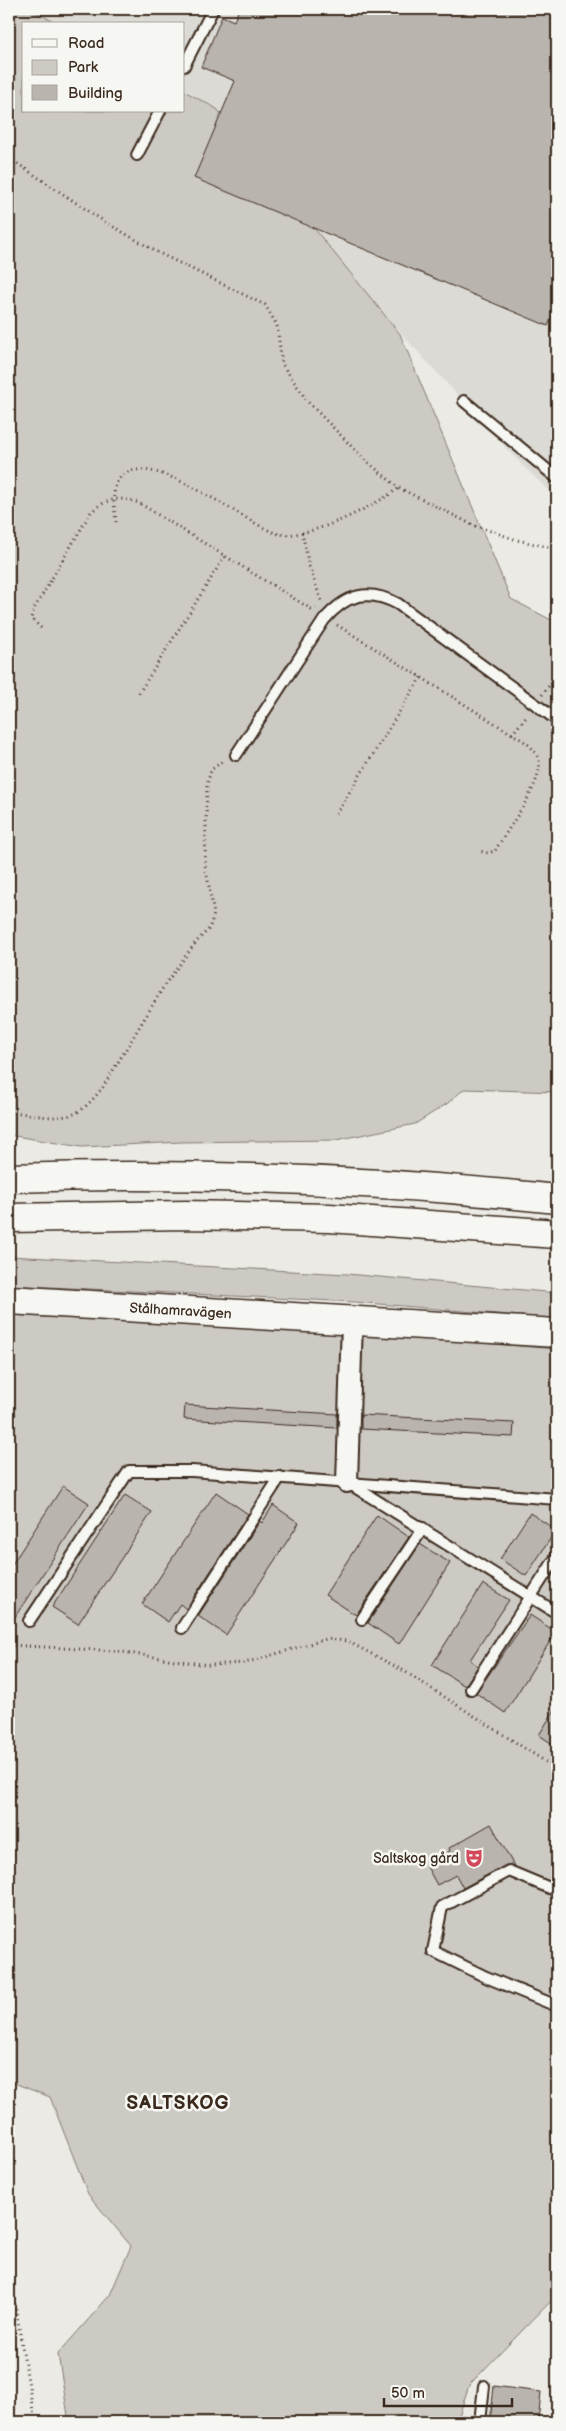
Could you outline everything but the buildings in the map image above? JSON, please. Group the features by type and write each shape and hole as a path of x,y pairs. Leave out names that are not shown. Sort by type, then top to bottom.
{"main road":[{"path":"9,1178 191,1178 332,1182 557,1199"},
{"path":"9,1218 184,1215 329,1218 557,1234"},
{"name":"Stålhamravägen","path":"9,1300 557,1333"}],"street":[{"path":"347,1482 352,1321"}],"lane":[{"path":"185,64 213,9"},
{"path":"137,156 159,112"},
{"path":"464,401 557,478"},
{"path":"236,754 329,614 337,606 354,597 368,595 384,596 405,609 557,720"},
{"path":"30,1621 129,1471 192,1470 557,1499"},
{"path":"182,1628 280,1477"},
{"path":"347,1482 557,1613"},
{"path":"362,1619 423,1528"},
{"path":"471,1688 557,1556"},
{"path":"557,1891 509,1870 442,1906 433,1951 486,1977 557,2006"},
{"path":"480,2422 484,2386"}],"path":[{"path":"9,158 105,222 158,253 265,305 277,325 282,364 308,402 358,453 399,488 473,525 517,540 557,549"},
{"path":"116,522 114,498 117,483 121,477 136,470 147,470 176,479 280,534 302,532 364,511 399,488"},
{"path":"41,628 31,618 34,608 92,512 114,498 128,499 139,503 311,609 314,610 327,598"},
{"path":"302,532 309,566 322,602 337,625 512,734 535,752 539,759 538,777 495,851 488,853 479,851"},
{"path":"139,693 225,556"},
{"path":"551,682 557,675"},
{"path":"336,814 421,677"},
{"path":"535,688 550,699"},
{"path":"512,734 528,714"},
{"path":"9,1111 41,1116 71,1115 91,1101 103,1087 166,983 196,942 209,928 214,914 204,864 207,785 210,770 228,757 236,754"},
{"path":"9,1645 116,1651 207,1665 246,1663 326,1639 347,1641 404,1671 557,1769"},
{"path":"9,2269 35,2422"}],"shaded area":[{"path":"9,9 557,9 557,499 517,460 398,330 145,194 9,113"}],"green space":[{"path":"9,9 31,9 54,22 22,22 22,112 185,112 185,92 217,109 400,334 511,599 557,623 557,1092 464,1089 448,1103 415,1124 336,1140 182,1142 81,1147 9,1135"},
{"path":"9,1256 347,1274 557,1293 557,1319 355,1302 9,1285"},
{"path":"9,1315 369,1334 557,1349 557,2295 469,2385 457,2422 69,2422 58,2354 110,2295 131,2246 88,2194 50,2097 9,2081"}],"place":[{"name":"Saltskog gård","path":"474,1858"}],"district":[{"name":"SALTSKOG","path":"178,2103"}]}
